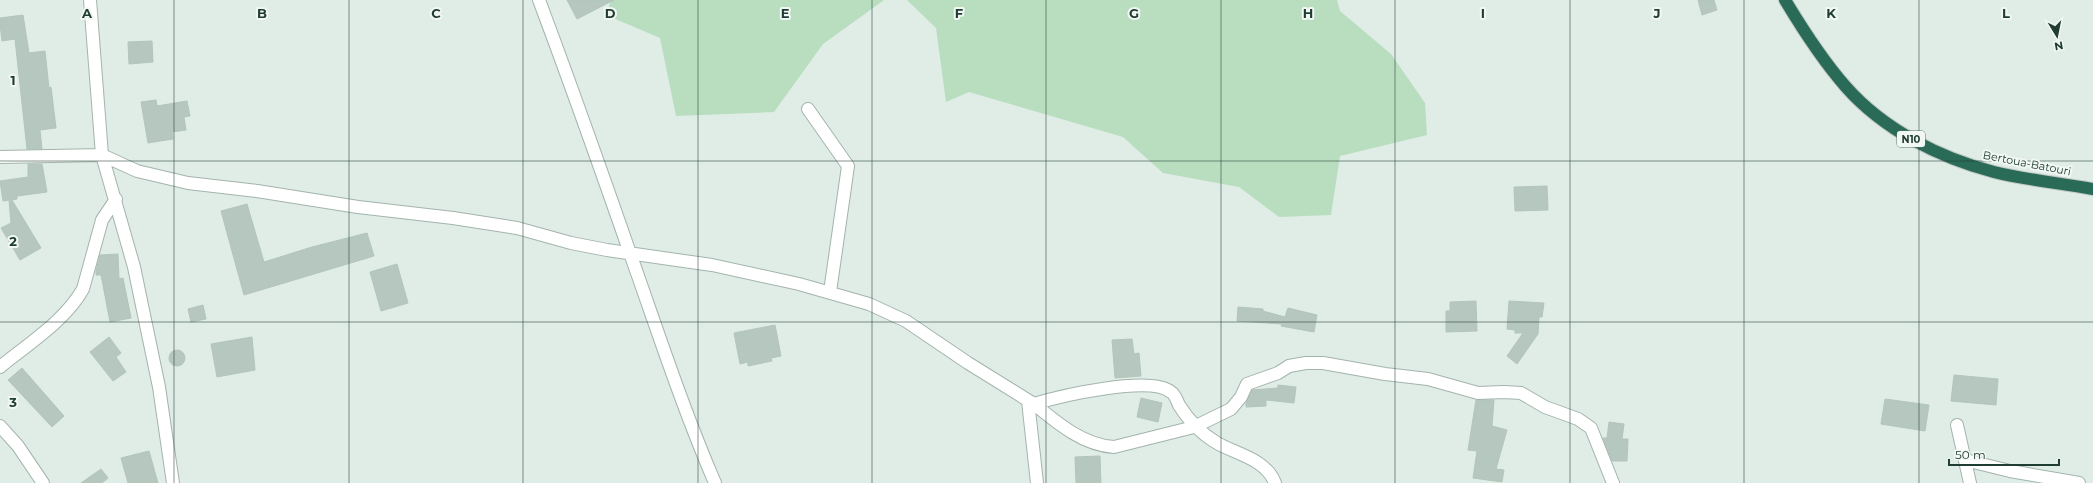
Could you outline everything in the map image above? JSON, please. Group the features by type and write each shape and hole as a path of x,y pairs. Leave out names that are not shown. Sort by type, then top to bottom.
{"highway":[{"name":"Bertoua-Batouri","path":"1785,0 1822,57 1846,88 1878,118 1918,143 1954,159 1995,172 2093,189"}],"street":[{"path":"90,0 102,154 116,199 134,267 159,388 173,483"},
{"path":"540,0 572,86 596,159 671,371 715,483"},
{"path":"808,109 848,166 830,292"},
{"path":"0,157 102,154 137,171 188,183 257,191 358,207 453,218 517,228 571,243 630,254 712,265 830,292 869,304 906,321 968,364 1031,403 1068,430 1088,441 1104,446 1128,444 1194,427 1231,409 1241,397 1247,384 1254,380 1269,377 1289,366 1306,363 1337,364 1385,374 1428,379 1478,393 1521,393 1545,407 1578,419 1591,428 1613,483"},
{"path":"0,367 59,319 77,299 83,289 102,220 116,199"},
{"path":"1031,403 1086,391 1146,386 1164,388 1172,392 1194,427 1225,447 1257,461 1275,483"},
{"path":"1031,403 1037,483"},
{"path":"1957,425 1970,483"},
{"path":"0,426 18,446 42,483"},
{"path":"1965,460 2010,471 2079,483"}],"green space":[{"path":"611,0 884,0 823,44 774,112 676,116 660,38 606,15"},
{"path":"907,0 1337,0 1340,11 1391,54 1425,103 1427,135 1340,156 1331,215 1279,217 1239,187 1163,173 1123,137 969,92 946,102 936,28"}],"building":[{"path":"567,0 614,0 577,19"},
{"path":"1698,0 1714,0 1717,10 1702,15"},
{"path":"23,15 29,53 45,51 49,88 51,87 56,128 40,130 42,149 27,149 15,39 2,41 0,18"},
{"path":"152,41 153,62 129,64 128,42"},
{"path":"156,100 157,106 187,101 190,116 184,117 186,130 172,132 173,139 148,143 141,102"},
{"path":"28,164 42,164 47,192 17,196 17,199 12,200 41,248 20,260 1,228 11,223 9,200 3,201 0,181 28,177"},
{"path":"1547,186 1548,210 1515,211 1514,187"},
{"path":"247,204 264,262 312,247 367,233 374,256 244,295 221,211"},
{"path":"118,254 119,279 123,278 131,318 110,322 101,275 96,275 96,271 100,255"},
{"path":"397,264 408,303 381,311 370,272"},
{"path":"1476,301 1477,331 1446,332 1446,311 1450,311 1450,302"},
{"path":"1509,301 1544,303 1542,317 1539,317 1538,334 1517,364 1507,356 1523,333 1515,333 1515,330 1507,329"},
{"path":"203,305 206,319 191,322 188,309"},
{"path":"1238,307 1263,309 1263,311 1285,317 1288,308 1317,315 1314,332 1281,326 1282,324 1237,321"},
{"path":"775,325 781,356 771,358 772,361 748,366 748,362 740,364 734,333"},
{"path":"109,337 121,353 116,357 126,372 113,381 90,352"},
{"path":"252,337 255,370 217,377 211,344"},
{"path":"1132,339 1134,354 1139,353 1141,376 1115,378 1112,340"},
{"path":"177,350 184,355 185,358 180,365 177,366 170,361 169,358 174,351"},
{"path":"22,368 64,416 52,427 8,380"},
{"path":"1954,375 1998,379 1996,405 1951,401"},
{"path":"1278,385 1296,387 1294,403 1266,400 1266,406 1246,407 1246,403 1252,390 1278,388"},
{"path":"1141,398 1162,403 1158,422 1137,417"},
{"path":"1885,399 1929,405 1925,431 1881,424"},
{"path":"1476,400 1494,400 1492,426 1507,430 1496,469 1504,470 1502,482 1473,478 1477,451 1468,450"},
{"path":"1609,422 1624,424 1622,439 1628,439 1627,461 1612,461 1603,438 1607,438"},
{"path":"149,451 158,483 128,483 121,458"},
{"path":"1100,456 1101,483 1076,483 1075,457"},
{"path":"101,469 108,478 102,483 81,483"}]}
